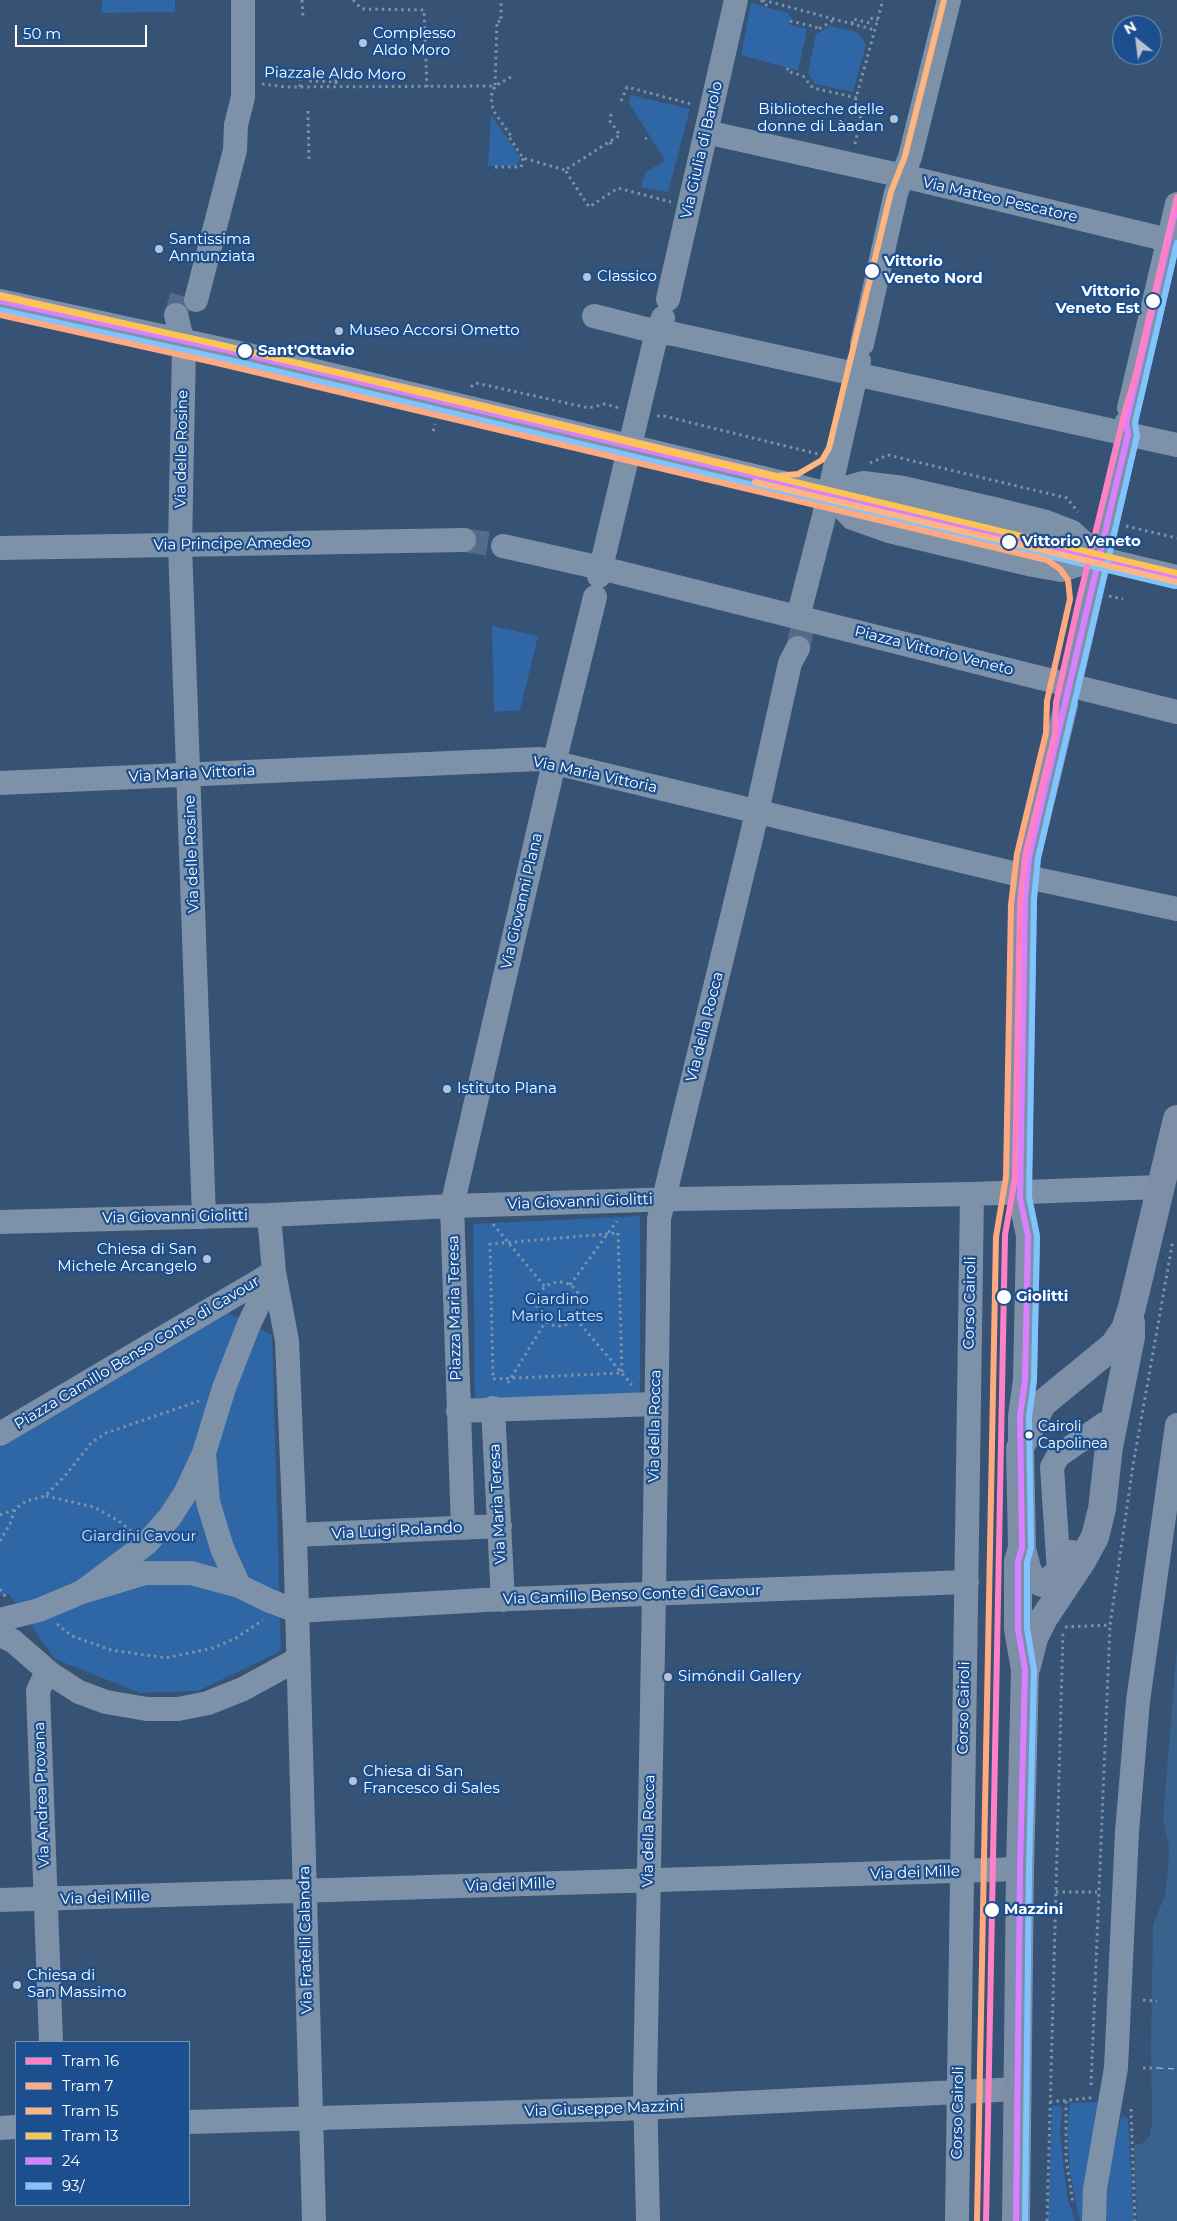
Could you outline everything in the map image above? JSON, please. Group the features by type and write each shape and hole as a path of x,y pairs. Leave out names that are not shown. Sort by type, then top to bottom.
{"main road":[{"path":"1119,1396 1104,1424 1095,1456 1086,1522 1069,1560 1051,1580 1042,1582 1033,1580 1028,1572 1022,1548 1020,1448 1042,1404 1114,1345 1125,1329 1132,1307 1177,1119"},
{"path":"1016,2221 1020,1869 1026,1670 1034,1638 1044,1618 1082,1561 1094,1537 1102,1509 1110,1447 1131,1337 1132,1307"},
{"path":"1022,1548 1018,1562 1018,1629 1026,1670"}],"street":[{"name":"Via delle Rosine","path":"204,1217 190,775 180,546 180,340 224,149 236,125 243,97 243,0"},
{"name":"Via Giulia di Barolo","path":"664,315 736,0"},
{"path":"799,632 829,493 865,306 874,293 896,192 910,157 949,0"},
{"name":"Via Matteo Pescatore","path":"709,121 850,164 1174,242"},
{"path":"1020,1448 1021,1404 1025,1380 1028,1236 1020,1193 1025,898 1029,857 1174,242 1177,204"},
{"path":"0,301 25,307 40,322 48,325 148,350 180,340 215,347 232,339 240,338 330,358 354,366 391,389 829,493 863,483 904,488 994,509 1046,522 1072,532 1100,558 1177,577"},
{"path":"598,580 664,315"},
{"path":"594,316 664,315 854,364 1131,420 1177,445"},
{"path":"829,493 852,518 889,531 1060,570 1100,558"},
{"name":"Via Principe Amedeo","path":"0,548 464,540"},
{"name":"Piazza Vittorio Veneto","path":"513,549 598,580 799,632 1068,693 1177,712"},
{"name":"Via Giovanni Plana","path":"452,1206 598,580"},
{"name":"Via della Rocca","path":"648,2221 645,2108 654,1595 646,1398 659,1219 790,663 799,632"},
{"name":"Via Maria Vittoria","path":"0,783 539,760 1177,910"},
{"name":"Via Giovanni Giolitti","path":"0,1222 269,1215 452,1206 1020,1193 1160,1187"},
{"name":"Corso Cairoli","path":"957,2221 972,1194"},
{"name":"Piazza Maria Teresa","path":"452,1206 463,1528"},
{"name":"Piazza Camillo Benso Conte di Cavour","path":"269,1215 274,1272 286,1333 295,1535 298,1659"},
{"name":"Piazza Camillo Benso Conte di Cavour","path":"82,1592 146,1544 178,1505 204,1453 224,1388 249,1324 274,1272"},
{"name":"Piazza Camillo Benso Conte di Cavour","path":"0,1434 274,1272"},
{"path":"458,1411 646,1398"},
{"name":"Via Maria Teresa","path":"493,1408 504,1600"},
{"path":"1059,1572 1052,1467 1058,1456 1104,1424"},
{"path":"1094,2221 1095,2189 1116,2068 1128,1832 1138,1701 1177,1425"},
{"name":"Piazza Camillo Benso Conte di Cavour","path":"204,1453 208,1502 222,1548 239,1586"},
{"name":"Via Luigi Rolando","path":"295,1535 500,1526"},
{"name":"Piazza Camillo Benso Conte di Cavour","path":"0,1620 39,1610 82,1592 145,1573 191,1573 239,1586 270,1601 297,1611"},
{"name":"Via Camillo Benso Conte di Cavour","path":"297,1611 504,1600 966,1582"},
{"path":"0,1635 13,1641 51,1674 79,1692 106,1702 137,1708 178,1709 208,1703 231,1695 298,1659"},
{"name":"Via Fratelli Calandra","path":"298,1659 314,2221"},
{"name":"Via Andrea Provana","path":"51,1674 44,1678 38,1691 51,2041"},
{"name":"Via dei Mille","path":"0,1900 1020,1869"},
{"name":"Via Giuseppe Mazzini","path":"190,2122 311,2120 645,2108 1018,2090"},
{"path":"0,2128 15,2127"}],"path":[{"path":"302,0 303,18"},
{"name":"Piazzale Aldo Moro","path":"353,0 362,9 424,10 427,87"},
{"path":"501,0 501,22 497,21 495,86 491,96 493,110 523,158 565,170 589,207 618,188 689,206"},
{"path":"768,7 762,4 763,0 875,30"},
{"path":"850,164 861,116 856,106 857,98 883,0"},
{"path":"852,24 853,19 870,23 872,18 878,20"},
{"path":"790,22 816,27 817,30 829,25 835,19"},
{"path":"788,68 787,72 803,76 813,88 857,98"},
{"path":"300,87 300,76 329,76 329,80"},
{"path":"306,76 308,81 311,82 336,82 336,79 347,79"},
{"path":"495,86 511,77"},
{"name":"Piazzale Aldo Moro","path":"243,82 300,87 495,86"},
{"path":"336,82 336,87"},
{"path":"621,102 626,87 709,121"},
{"path":"308,111 309,162"},
{"path":"565,170 620,135 610,121 610,114"},
{"path":"610,142 612,146"},
{"path":"495,167 521,167 523,158"},
{"path":"448,403 476,383 589,408 605,404 625,409"},
{"path":"653,415 664,416 821,455"},
{"path":"433,431 435,424"},
{"path":"864,465 888,455 1067,498 1081,516"},
{"path":"1122,526 1177,538"},
{"path":"570,1285 622,1213"},
{"path":"488,1218 545,1287"},
{"path":"618,1233 622,1373 493,1379 490,1244 618,1233"},
{"path":"1050,2102 1090,2098 1110,1625 1133,1465 1174,1235"},
{"path":"559,1282 570,1285 578,1292 581,1299 580,1313 576,1319 564,1326 556,1326 546,1321 540,1314 538,1300 545,1287 559,1282"},
{"path":"576,1319 646,1398"},
{"path":"508,1383 546,1321"},
{"path":"45,1496 65,1476 91,1443 106,1433 196,1403 224,1388"},
{"path":"0,1515 26,1501 45,1496 81,1504 106,1513 146,1544"},
{"path":"0,1540 11,1522 14,1509"},
{"path":"39,1610 72,1636 111,1650 166,1658 213,1648 236,1638 265,1618 270,1601"},
{"path":"1047,2221 1064,1627 1110,1625"},
{"path":"1056,1892 1098,1892"},
{"path":"1142,2000 1157,2001"},
{"path":"1143,2068 1157,2068"},
{"path":"1066,2101 1066,2158 1073,2207"},
{"path":"1130,2101 1135,2221"}],"green space":[{"path":"102,0 175,0 175,12 102,13"},
{"path":"751,3 788,13 791,17 790,25 807,29 798,71 741,55"},
{"path":"830,26 857,32 866,45 853,92 815,84 808,73 816,34"},
{"path":"631,95 690,109 668,192 641,187 645,173 665,160 629,103"},
{"path":"491,115 520,157 517,166 488,166"},
{"path":"492,626 538,636 520,710 494,712"},
{"name":"Giardino Mario Lattes","path":"640,1216 640,1393 475,1399 473,1224"},
{"name":"Giardini Cavour","path":"226,1312 272,1335 281,1651 198,1691 140,1693 55,1659 9,1594 0,1595 0,1447"},
{"path":"1101,2102 1088,2221 1080,2221 1070,2174 1067,2129 1070,2103"},
{"path":"1052,2106 1063,2108 1060,2130 1064,2170 1068,2199 1075,2221 1048,2221"},
{"path":"1125,2116 1128,2119 1134,2221 1104,2221 1110,2170 1121,2117"}],"shaded area":[{"path":"1177,1645 1177,2221 1137,2221 1134,2145 1143,2143 1150,2135 1152,2122 1153,1925 1165,1895 1168,1871 1169,1846 1163,1820"}],"ferry route":[{"path":"1157,2068 1177,2069"}],"tunnel":[{"path":"176,315 182,296"},
{"path":"464,540 503,546"},
{"path":"798,648 802,630"}],"tram line":[{"name":"15","path":"0,295 443,396 777,476 798,474 822,460 829,448 891,192 905,156 944,0"},
{"name":"16","path":"986,2221 1005,1235 1015,1178 1020,905 1025,856 1055,734 1056,703 1079,600 1126,407 1136,374 1177,197"},
{"name":"13","path":"2,297 217,344 1177,573"},
{"name":"7","path":"0,315 213,362 1047,560 1060,569 1068,580 1070,599 1047,701 1046,733 1017,854 1011,905 1006,1177 996,1237 977,2221"},
{"name":"15","path":"755,482 1177,582"}],"transit line":[{"name":"24","path":"1016,2221 1020,1869 1025,1670 1018,1629 1018,1561 1022,1548 1020,1416 1025,1380 1028,1236 1020,1198 1025,898 1029,857 1128,434 1126,423 1177,204"},
{"name":"93/","path":"1025,2221 1029,1869 1034,1670 1027,1628 1027,1562 1031,1548 1029,1417 1034,1380 1037,1236 1029,1197 1034,899 1038,858 1137,436 1135,423 1177,243"},
{"name":"24","path":"0,301 244,354 1177,577"},
{"name":"93/","path":"0,310 242,363 1175,586"}],"place":[{"name":"Complesso Aldo Moro","path":"363,43"},
{"name":"Biblioteche delle donne di Làadan","path":"894,119"},
{"name":"Santissima Annunziata","path":"159,249"},
{"name":"Vittorio Veneto Nord","path":"872,271"},
{"name":"Classico","path":"587,277"},
{"name":"Vittorio Veneto Est","path":"1153,301"},
{"name":"Museo Accorsi Ometto","path":"339,331"},
{"name":"Sant'Ottavio","path":"245,351"},
{"name":"Vittorio Veneto","path":"1009,542"},
{"name":"Istituto Plana","path":"447,1089"},
{"name":"Chiesa di San Michele Arcangelo","path":"207,1259"},
{"name":"Giolitti","path":"1004,1297"},
{"name":"Cairoli Capolinea","path":"1029,1435"},
{"name":"SimóndiI Gallery","path":"668,1677"},
{"name":"Chiesa di San Francesco di Sales","path":"353,1781"},
{"name":"Mazzini","path":"992,1910"},
{"name":"Chiesa di San Massimo","path":"17,1985"}]}
